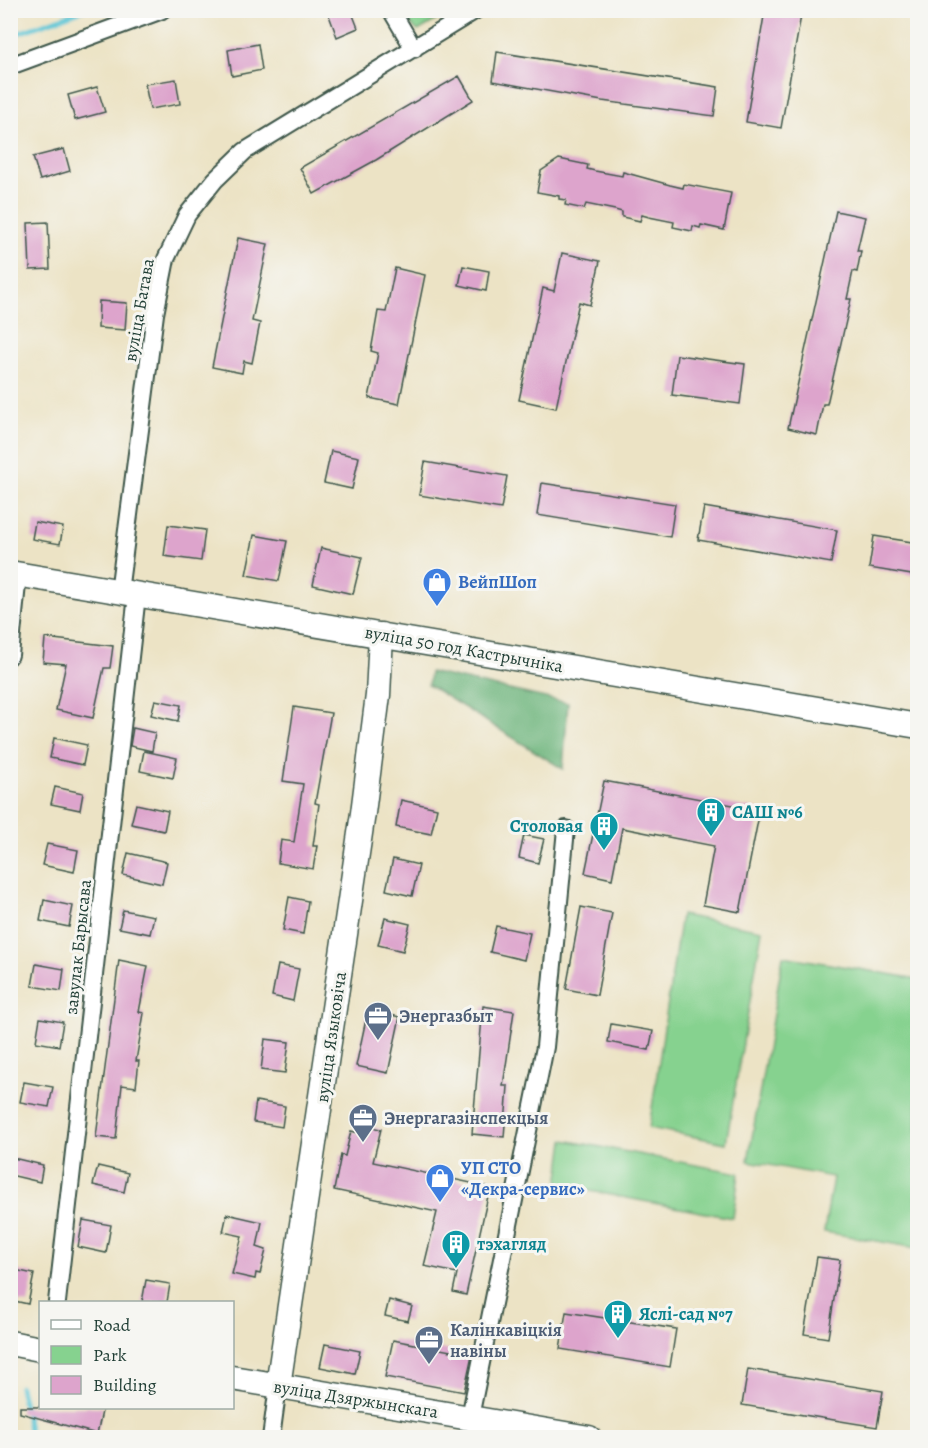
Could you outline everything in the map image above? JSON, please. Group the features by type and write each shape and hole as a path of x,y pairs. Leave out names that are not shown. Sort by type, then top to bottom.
{"street":[{"path":"10,66 162,10"},
{"path":"391,10 414,49"},
{"name":"вуліца Батава","path":"128,594 155,314 166,259 187,215 215,180 245,151 476,10"},
{"path":"10,655 14,574"},
{"name":"вуліца 50 год Кастрычніка","path":"14,574 918,726"},
{"name":"завулак Барысава","path":"57,1301 128,594"},
{"name":"вуліца Языковіча","path":"271,1437 363,813 378,695 381,635"},
{"path":"474,1425 545,1047 566,830"},
{"path":"10,1343 39,1348"},
{"name":"вуліца Дзяржынскага","path":"234,1378 474,1425 589,1437"}],"green space":[{"path":"397,11 439,11 440,18 418,31"},
{"path":"430,672 568,703 563,769 428,685"},
{"path":"681,915 762,930 726,1143 649,1128"},
{"path":"783,956 917,979 917,1248 824,1232 833,1177 748,1161"},
{"path":"564,1140 739,1173 733,1218 558,1185"}],"building":[{"path":"327,10 351,10 358,28 337,37"},
{"path":"765,10 802,10 781,128 746,122"},
{"path":"258,44 262,70 232,76 228,50"},
{"path":"497,52 718,87 714,116 602,101 493,81"},
{"path":"459,76 473,100 376,160 314,194 300,168"},
{"path":"176,79 180,104 150,109 145,84"},
{"path":"97,87 105,112 75,120 68,95"},
{"path":"64,149 70,171 40,180 33,157"},
{"path":"559,159 588,165 587,169 595,171 622,176 623,172 683,188 684,184 731,193 724,230 701,225 700,228 693,226 692,231 673,227 674,222 642,215 640,221 622,217 622,212 615,210 586,204 584,209 565,205 566,200 559,199 559,196 537,192 541,171"},
{"path":"836,211 865,217 857,251 861,251 857,272 853,271 847,299 851,299 827,404 823,404 817,435 788,428"},
{"path":"48,222 50,269 30,270 28,223"},
{"path":"238,238 268,244 252,321 260,323 252,363 244,361 242,373 212,367"},
{"path":"562,253 600,261 590,305 579,302 556,408 519,400 543,288 554,291"},
{"path":"463,266 489,271 486,291 459,285"},
{"path":"395,268 425,275 399,404 369,398 378,353 371,351 378,311 386,312"},
{"path":"99,301 127,303 125,330 98,328"},
{"path":"677,355 745,364 740,404 672,395"},
{"path":"331,451 359,457 352,489 324,483"},
{"path":"425,462 507,476 501,509 419,495"},
{"path":"542,483 675,504 670,537 537,515"},
{"path":"704,507 837,530 831,563 698,540"},
{"path":"35,522 63,527 60,544 32,539"},
{"path":"168,525 205,530 201,561 164,556"},
{"path":"254,535 287,541 279,581 246,575"},
{"path":"874,536 918,543 918,576 869,568"},
{"path":"321,548 362,557 353,594 313,585"},
{"path":"45,638 113,646 110,668 104,668 93,718 56,710 66,664 43,662"},
{"path":"155,700 181,705 178,721 151,715"},
{"path":"294,707 331,713 315,803 319,804 313,846 317,846 313,869 278,863 281,840 294,842 303,784 283,781"},
{"path":"133,728 155,733 152,751 130,746"},
{"path":"54,738 87,745 83,765 50,758"},
{"path":"144,751 177,758 173,778 140,771"},
{"name":"САШ №6","path":"604,781 760,810 740,912 703,905 714,846 622,828 612,879 585,873"},
{"path":"55,787 83,793 80,810 51,804"},
{"path":"401,800 437,808 431,834 396,827"},
{"path":"136,804 168,811 164,831 131,824"},
{"path":"524,835 544,839 538,863 519,858"},
{"path":"47,844 78,850 74,872 42,865"},
{"path":"128,853 167,862 162,884 123,875"},
{"path":"393,859 419,865 412,896 386,890"},
{"path":"289,897 308,901 303,934 283,930"},
{"path":"44,900 73,906 69,927 40,921"},
{"path":"581,907 612,913 597,995 566,989"},
{"path":"123,910 154,916 150,934 119,928"},
{"path":"385,918 410,924 403,951 378,945"},
{"path":"496,926 530,933 524,960 490,952"},
{"path":"119,960 148,966 139,1012 144,1013 136,1061 139,1061 136,1087 122,1085 116,1139 96,1137"},
{"path":"36,964 64,969 61,991 32,986"},
{"path":"278,965 299,969 293,1001 272,996"},
{"path":"483,1006 514,1011 503,1086 508,1086 504,1137 472,1134"},
{"name":"Энергазбыт","path":"368,1010 400,1017 388,1073 356,1066"},
{"path":"40,1018 63,1022 59,1046 36,1042"},
{"path":"611,1024 653,1031 649,1050 608,1042"},
{"path":"265,1039 289,1042 285,1073 261,1070"},
{"path":"24,1082 53,1087 49,1107 20,1102"},
{"path":"256,1101 285,1106 282,1127 253,1122"},
{"name":"УП СТО «Декра-сервис»","path":"365,1126 381,1129 373,1162 490,1187 466,1295 453,1292 457,1273 424,1266 437,1212 334,1190 341,1155 345,1156 351,1131 363,1134"},
{"path":"13,1158 43,1165 40,1182 10,1175"},
{"path":"98,1166 128,1173 124,1192 93,1185"},
{"path":"227,1214 262,1222 257,1247 266,1250 260,1274 256,1273 255,1279 232,1274 242,1236 223,1232"},
{"path":"83,1220 111,1225 106,1253 78,1247"},
{"path":"817,1257 840,1260 828,1338 804,1334"},
{"path":"10,1269 34,1274 28,1304 10,1300"},
{"path":"146,1280 170,1284 167,1301 142,1301"},
{"path":"389,1300 412,1306 408,1321 385,1316"},
{"name":"Яслі-сад №7","path":"566,1312 676,1329 670,1367 560,1349"},
{"name":"Калінкавіцкія навіны","path":"393,1340 472,1355 464,1392 385,1377"},
{"path":"325,1344 360,1351 355,1374 320,1367"},
{"path":"748,1369 883,1391 877,1427 742,1405"},
{"path":"20,1407 103,1409 97,1434 20,1413"}],"waterway":[{"path":"10,36 83,10"},
{"path":"20,1387 31,1438"}],"place":[{"name":"ВейпШоп","path":"437,608"},
{"name":"САШ №6","path":"711,838"},
{"name":"Столовая","path":"604,852"},
{"name":"Энергазбыт","path":"378,1042"},
{"name":"Энергагазінспекцыя","path":"363,1144"},
{"name":"УП СТО «Декра-сервис»","path":"440,1204"},
{"name":"тэхагляд","path":"456,1270"},
{"name":"Яслі-сад №7","path":"618,1340"},
{"name":"Калінкавіцкія навіны","path":"429,1366"}]}
